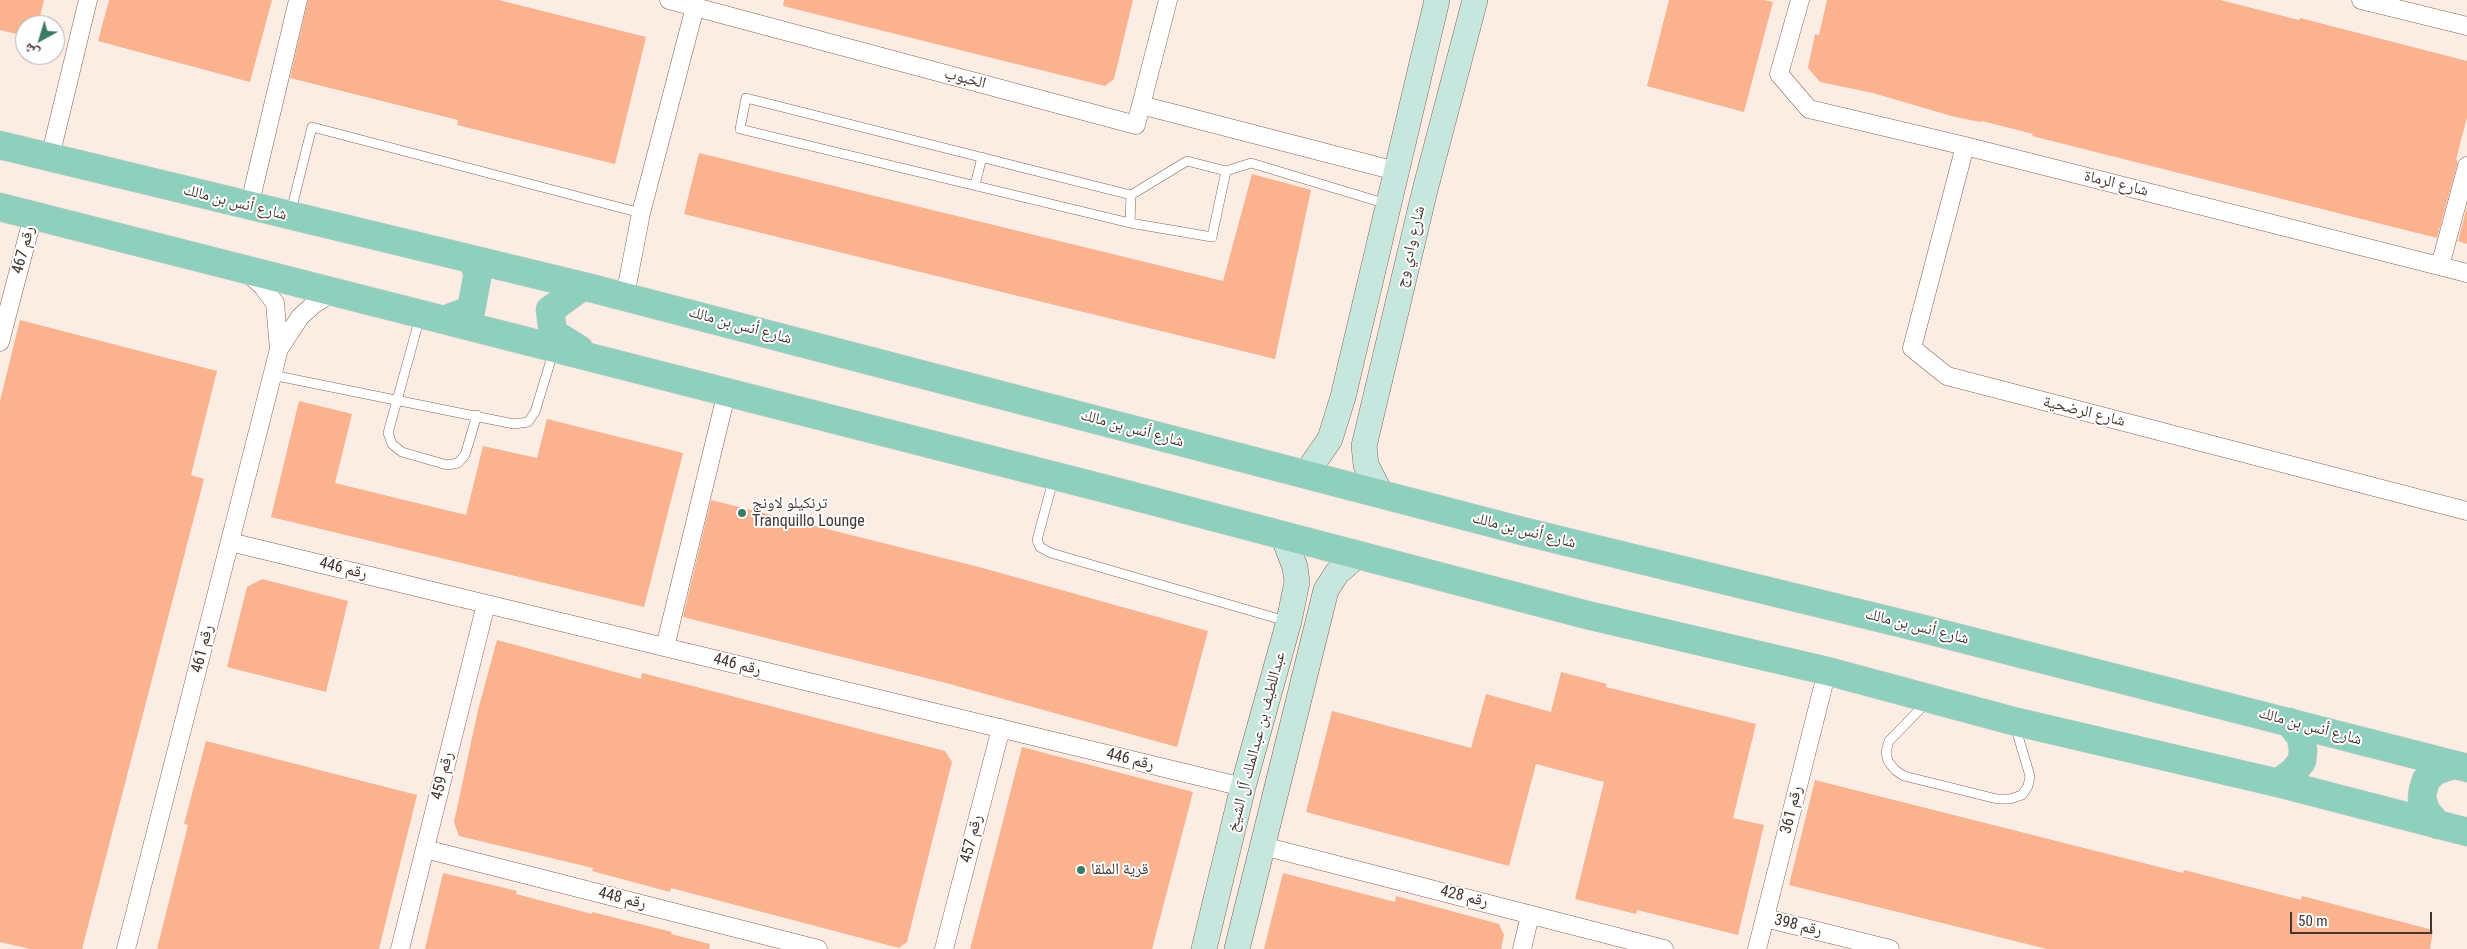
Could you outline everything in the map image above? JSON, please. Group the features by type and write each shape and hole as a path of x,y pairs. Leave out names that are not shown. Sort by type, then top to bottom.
{"main road":[{"name":"شارع أنس بن مالك","path":"0,145 249,207 626,296 1305,475 2460,766"},
{"path":"0,208 727,391 1587,615 1828,671 2013,721 2278,783 2467,832"},
{"path":"432,317 471,310 478,274 471,259"},
{"path":"583,286 550,310 554,333 590,356"},
{"path":"2278,783 2293,772 2302,761 2301,737 2289,722"},
{"path":"2438,825 2426,811 2422,798 2426,780 2435,771 2460,766"}],"street":[{"path":"50,158 88,0"},
{"path":"249,207 298,0"},
{"name":"الخبوب","path":"669,0 1136,125 1168,0"},
{"name":"شارع وادي وج","path":"1305,475 1330,439 1343,397 1437,0"},
{"name":"شارع وادي وج","path":"1381,494 1366,465 1364,455 1374,404 1425,190 1475,0"},
{"name":"شارع الرماة","path":"1800,0 1780,74 1808,109 1965,146 2467,273"},
{"path":"2361,0 2467,26"},
{"path":"626,296 641,212 695,6"},
{"path":"1141,105 1396,171"},
{"name":"شارع الرضحية","path":"1965,146 1912,348 1946,376 2467,511"},
{"path":"2440,266 2467,166"},
{"name":"رقم 467","path":"0,342 33,216"},
{"path":"244,269 263,287 275,303 279,349"},
{"path":"279,349 300,317 313,305 335,291"},
{"name":"رقم 461","path":"126,949 279,349"},
{"path":"665,647 727,391"},
{"path":"1343,397 1374,404"},
{"name":"عبداللطيف بن عبدالملك آل الشيخ","path":"1204,949 1243,787 1287,629 1297,582 1295,567 1283,536"},
{"name":"رقم 446","path":"230,542 1243,787"},
{"name":"عبداللطيف بن عبدالملك آل الشيخ","path":"1237,949 1326,590 1337,573 1358,554"},
{"name":"رقم 459","path":"400,949 486,604"},
{"path":"1287,629 1294,624 1306,623 1312,630 1312,643"},
{"name":"رقم 361","path":"1757,949 1828,671"},
{"name":"رقم 457","path":"944,949 1001,728"},
{"name":"رقم 428","path":"1263,846 1664,949"},
{"name":"رقم 448","path":"425,849 818,949"},
{"path":"1218,894 1249,902"},
{"path":"1522,949 1530,914"},
{"name":"رقم 398","path":"1765,918 1890,949"}],"lane":[{"path":"1226,171 1212,237 1130,223 740,129 746,98 1131,195 1186,161 1226,171 1251,163 1389,205"},
{"path":"290,216 312,127 641,212"},
{"path":"975,185 982,157"},
{"path":"1130,223 1131,195"},
{"path":"432,317 398,402 388,433 392,444 402,452 447,464 458,463 465,455 477,415"},
{"path":"272,375 514,424 528,422 535,412 555,347"},
{"path":"1054,475 1037,540 1040,547 1051,553 1287,629"},
{"path":"1930,700 1888,741 1886,752 1888,761 1895,770 1904,776 1997,799 2010,799 2022,795 2028,786 2030,776 2013,721"}],"building":[{"path":"0,0 44,0 40,15 15,15 15,34 0,30"},
{"path":"109,0 272,0 250,82 98,41"},
{"path":"308,0 499,0 646,37 615,164 457,125 458,120 290,78"},
{"path":"784,0 1133,0 1114,79 1105,86 783,6"},
{"path":"1669,0 1764,0 1773,2 1744,112 1647,86"},
{"path":"1827,0 2220,0 2299,20 2300,18 2467,61 2467,117 2456,160 2458,161 2437,238 2032,136 2033,134 1982,121 1955,117 1873,93 1820,82 1808,68 1815,34 1819,35"},
{"path":"699,153 1223,281 1252,174 1311,190 1275,359 684,214"},
{"path":"2467,207 2467,244 2458,241"},
{"path":"20,320 217,371 191,475 204,479 82,949 30,949 0,942 0,401"},
{"path":"299,401 352,414 335,483 466,515 483,446 537,458 547,419 683,453 644,607 271,517"},
{"path":"711,500 979,567 1208,631 1177,747 946,683 683,617"},
{"path":"262,579 348,601 326,692 227,667 247,587"},
{"path":"497,640 641,679 642,673 945,751 952,762 907,942 899,948 671,888 670,892 592,871 593,868 459,836 454,822 478,710"},
{"path":"1561,672 1607,684 1606,687 1756,724 1733,818 1764,825 1738,935 1637,910 1636,914 1575,899 1604,782 1536,764 1509,866 1306,812 1332,711 1471,748 1486,694 1551,712"},
{"path":"206,741 417,795 379,949 157,949 188,825 184,824"},
{"name":"قرية الملقا","path":"1022,747 1193,792 1152,949 970,949"},
{"path":"1815,780 2183,873 2184,870 2301,900 2302,896 2433,930 2430,949 2047,949 1789,885"},
{"path":"443,873 517,891 516,894 592,914 592,912 672,932 671,934 710,944 709,949 425,949"},
{"path":"1283,873 1395,902 1396,896 1499,924 1504,935 1501,949 1264,949"}],"place":[{"name":"ترنكيلو لاونج Tranquillo Lounge","path":"742,513"},
{"name":"قرية الملقا","path":"1081,870"}]}
